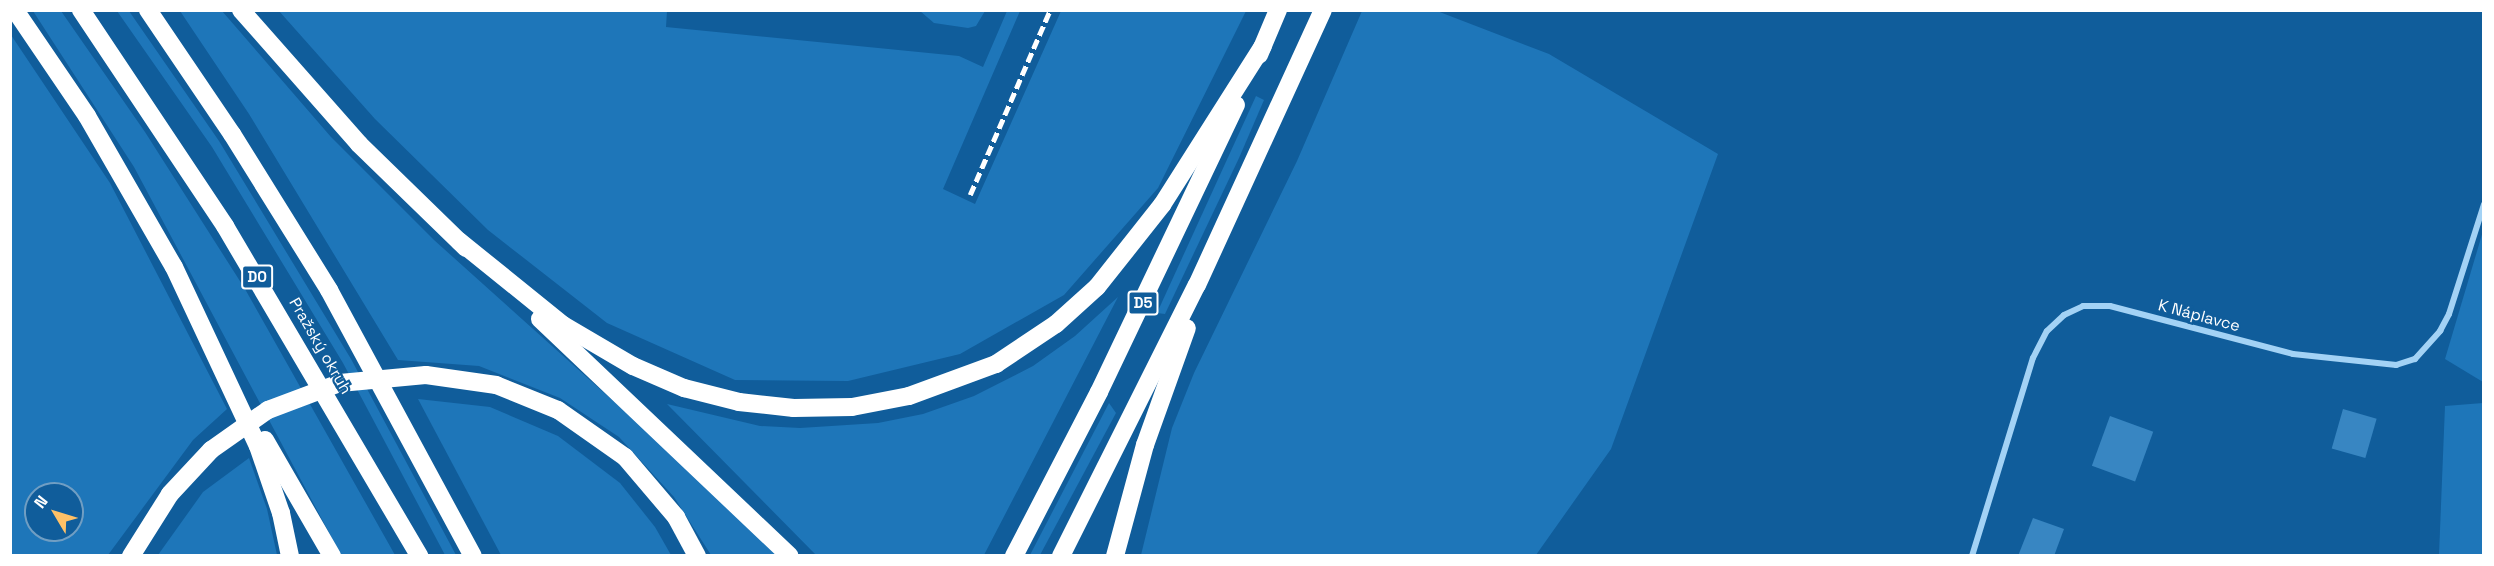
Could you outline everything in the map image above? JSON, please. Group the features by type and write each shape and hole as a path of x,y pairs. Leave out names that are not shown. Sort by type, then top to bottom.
{"highway":[{"path":"15,10 122,175 174,267 228,376 332,555"},
{"name":"Pražský okruh","path":"81,10 225,226 418,555"},
{"path":"148,10 232,134 322,280 473,555"},
{"path":"240,10 352,136 459,241 790,555"},
{"name":"D5","path":"1014,555 1154,280 1278,10"},
{"name":"D5","path":"1061,555 1224,228 1323,10"},
{"path":"459,241 563,325 612,355 684,388 739,402 794,408 852,406 909,396 996,364 1056,324 1097,287 1162,205 1263,46"},
{"path":"1115,555 1145,445 1224,228"},
{"path":"131,555 170,494 211,450 268,410 328,386 407,375 445,376 496,385 558,410 625,457 670,508 697,555"},
{"path":"228,376 274,488 290,555"}],"street":[{"name":"K Náplavce","path":"1972,555 2033,358 2046,331 2064,315 2083,306 2110,306 2293,354 2396,364 2415,359 2440,331 2449,314 2484,204"}],"shaded area":[{"path":"33,11 61,11 145,132 245,289 395,555 341,555 134,167"},
{"path":"117,11 129,11 219,141 351,359 456,555 445,555 343,363 212,147"},
{"path":"180,11 222,11 331,137 434,240 718,495 776,555 711,555 674,497 619,437 560,398 479,366 398,360 249,114"},
{"path":"279,11 667,11 666,27 959,56 983,67 1007,11 1020,11 943,189 975,204 1061,11 1246,11 1158,188 1064,295 960,354 848,381 735,380 607,323 488,230 375,119"},
{"path":"920,11 985,11 976,26 968,28 934,23"},
{"path":"1362,11 1437,11 1549,54 1718,154 1611,449 1536,555 1141,555 1172,428 1194,373 1297,161"},
{"path":"11,35 110,183 227,409 193,440 108,555 11,555"},
{"path":"1256,96 1264,100 1239,158 1165,314 1157,313"},
{"path":"2483,231 2483,382 2445,359"},
{"path":"1118,297 984,555 816,555 667,404 760,426 800,428 878,423 923,414 974,396 1033,366 1075,336"},
{"path":"418,399 490,407 558,436 620,483 655,527 671,555 501,555"},
{"path":"1109,403 1116,413 1040,555 1030,555"},
{"path":"2483,403 2483,555 2439,555 2445,406"},
{"path":"249,458 267,509 277,555 158,555 203,492"}],"building":[{"path":"2343,409 2377,419 2365,458 2332,448"},
{"path":"2110,416 2153,432 2135,482 2092,466"},
{"path":"2033,518 2064,529 2054,556 2018,556"}],"railway":[{"path":"970,195 1050,10"}]}
